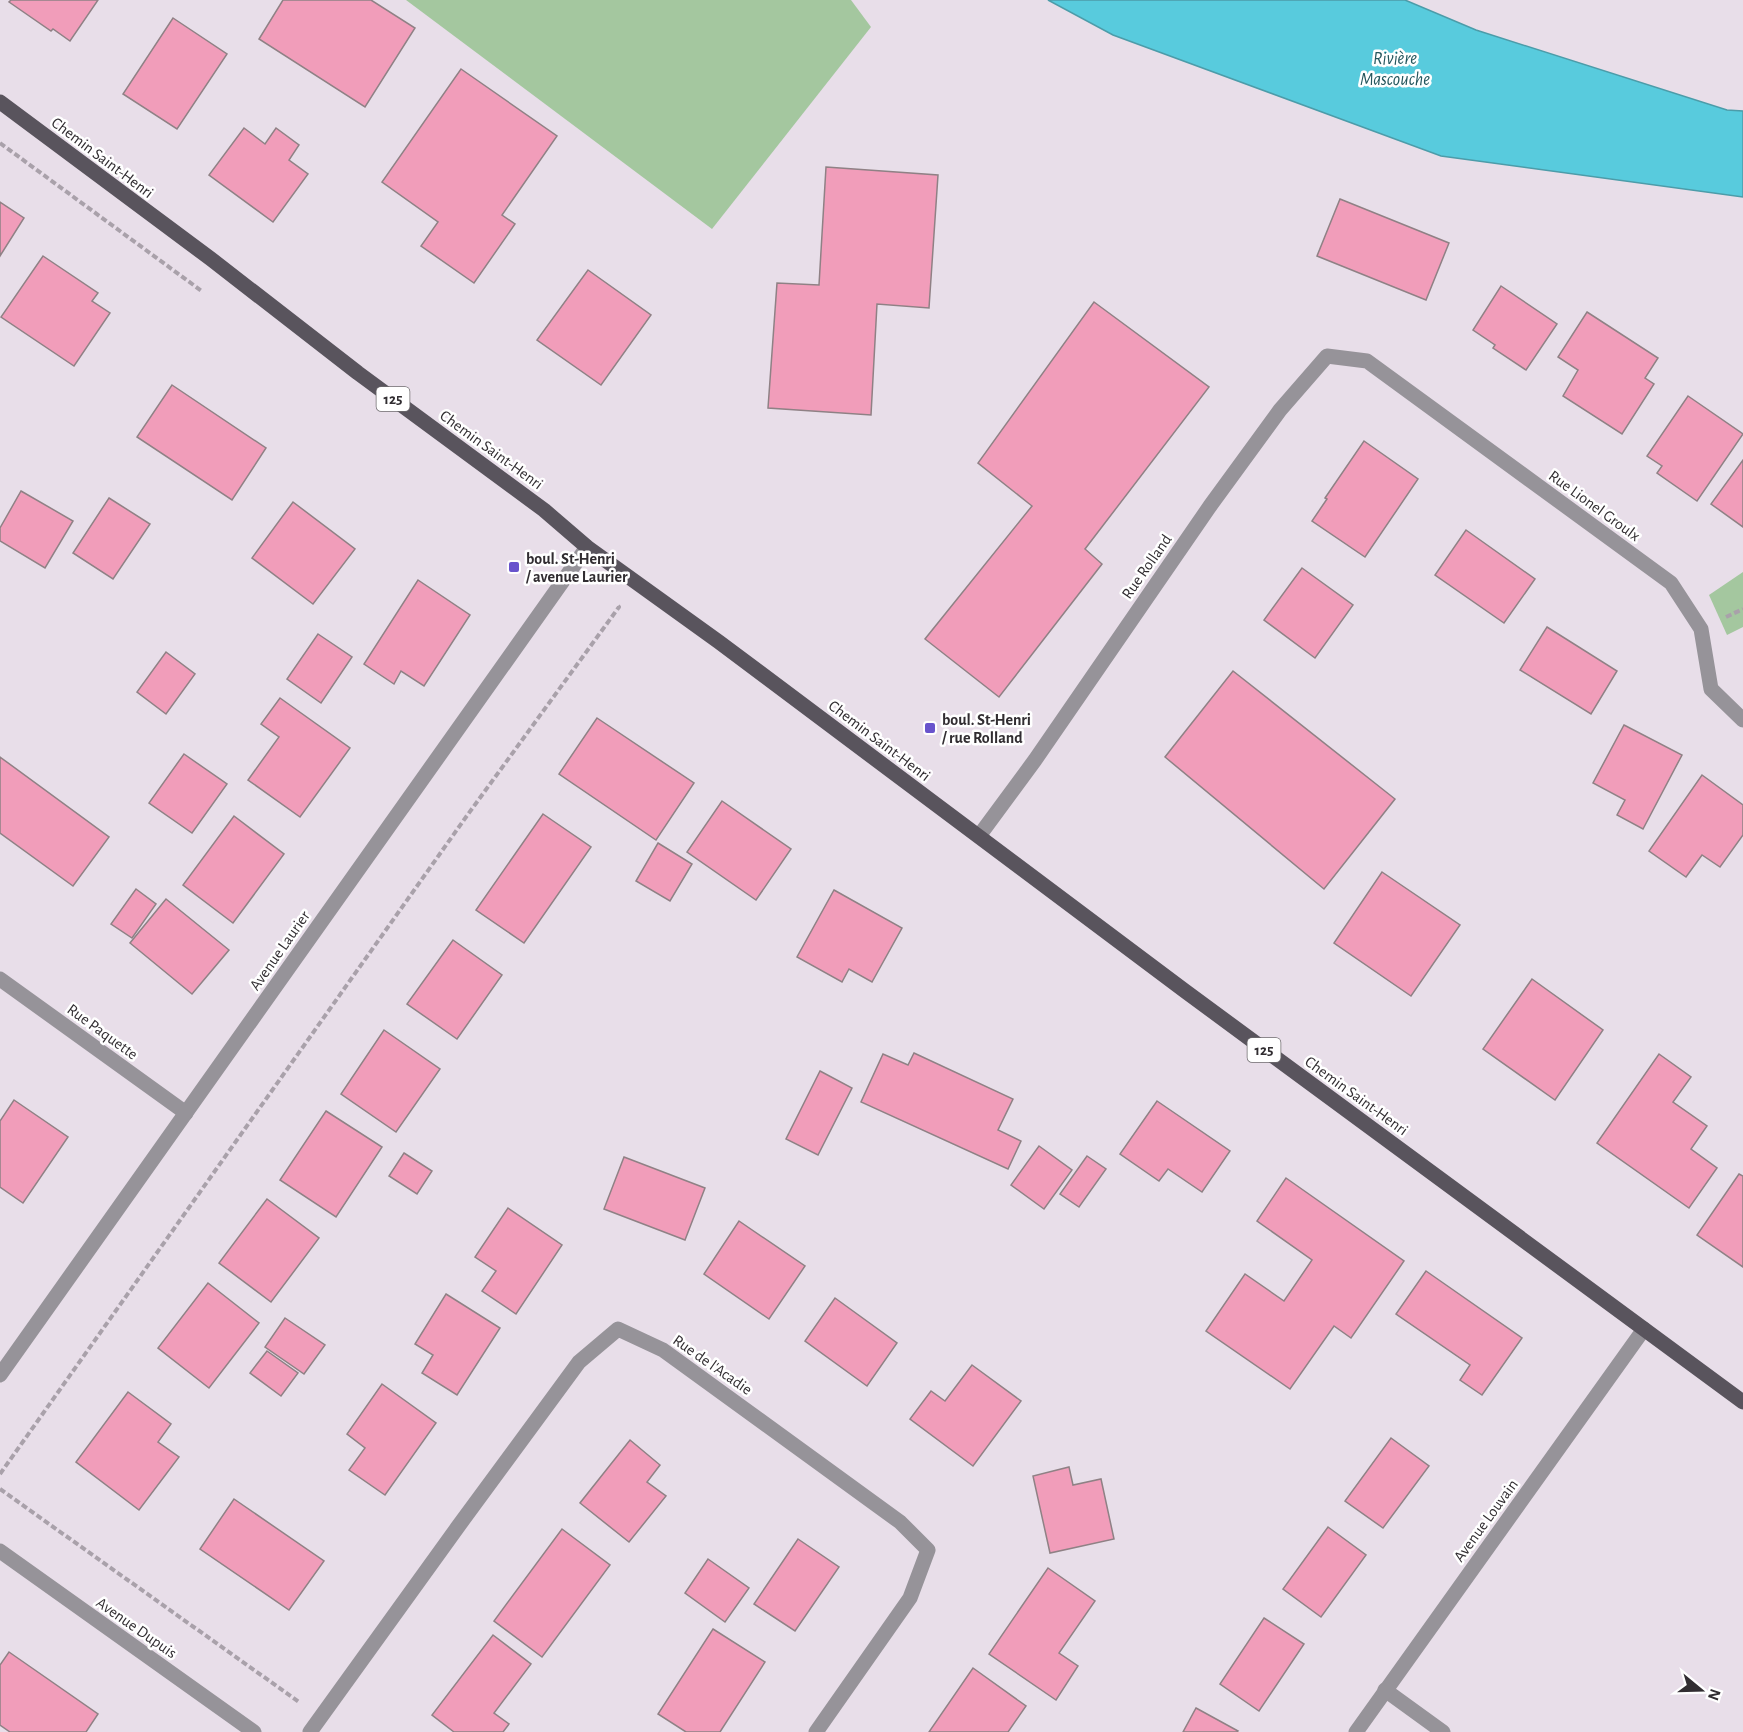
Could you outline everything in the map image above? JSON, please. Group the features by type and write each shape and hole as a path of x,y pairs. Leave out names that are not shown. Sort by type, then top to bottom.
{"main road":[{"name":"Chemin Saint-Henri","path":"0,102 544,510 587,547 719,642 1194,998 1743,1402"}],"street":[{"name":"Rue Rolland","path":"979,836 1035,760 1210,506 1280,410 1328,356 1367,361"},
{"name":"Rue Lionel Groulx","path":"1367,361 1671,583 1701,629 1711,689 1743,720"},
{"name":"Avenue Laurier","path":"0,1375 587,547"},
{"name":"Rue Paquette","path":"0,979 186,1113"},
{"name":"Rue de l'Acadie","path":"310,1732 579,1362 618,1329 663,1350 900,1522 928,1550 910,1598 816,1732"},
{"name":"Avenue Louvain","path":"1356,1732 1644,1329"},
{"name":"Avenue Dupuis","path":"0,1551 254,1732"},
{"path":"1385,1690 1443,1732"}],"path":[{"path":"0,143 210,297"},
{"path":"0,1474 466,817 619,607"},
{"path":"0,1489 291,1696"}],"green space":[{"path":"406,0 851,0 871,27 712,229"},
{"path":"1743,572 1743,627 1727,635 1709,595"}],"water":[{"name":"Rivière Mascouche","path":"1048,0 1405,0 1476,30 1727,110 1743,111 1743,197 1441,156 1113,35"}],"building":[{"path":"11,0 98,0 70,41 53,29 51,31 9,2"},
{"path":"283,0 371,0 415,28 365,107 259,39"},
{"path":"173,18 227,54 177,129 123,94"},
{"path":"461,69 557,136 502,215 515,224 474,283 421,246 438,222 382,182"},
{"path":"244,128 265,144 276,128 299,145 289,160 308,174 273,222 209,175"},
{"path":"826,167 938,175 929,308 877,304 871,415 768,408 777,283 819,285"},
{"path":"1340,199 1449,243 1426,300 1317,256"},
{"path":"0,202 24,218 0,256"},
{"path":"43,256 98,293 92,301 110,313 74,366 1,317"},
{"path":"588,270 651,315 601,385 537,340"},
{"path":"1501,286 1557,324 1526,370 1493,348 1495,345 1473,330"},
{"path":"1094,302 1209,387 1085,549 1102,564 999,697 925,639 1032,506 978,463"},
{"path":"1587,312 1658,358 1645,378 1654,384 1622,434 1563,396 1578,370 1558,357"},
{"path":"172,385 266,448 232,500 137,437"},
{"path":"1688,396 1743,434 1697,501 1657,473 1662,466 1647,456"},
{"path":"1364,441 1418,479 1365,557 1312,521"},
{"path":"1743,460 1743,527 1711,504"},
{"path":"21,491 73,521 45,568 0,541 0,528"},
{"path":"109,498 150,524 113,579 73,553"},
{"path":"293,502 355,549 313,604 252,558"},
{"path":"1466,530 1535,579 1504,623 1435,575"},
{"path":"1302,568 1353,605 1315,658 1264,620"},
{"path":"418,580 470,615 424,686 401,671 394,684 364,664"},
{"path":"1547,627 1617,671 1591,714 1520,670"},
{"path":"318,634 352,657 321,703 287,679"},
{"path":"166,652 195,674 166,714 137,692"},
{"path":"1233,671 1395,799 1324,889 1165,757"},
{"path":"280,698 350,748 300,817 248,780 279,737 261,724"},
{"path":"597,718 694,783 656,840 559,774"},
{"path":"1624,725 1682,755 1643,829 1617,815 1625,800 1593,783"},
{"path":"184,754 227,784 192,833 149,803"},
{"path":"0,757 109,837 73,886 0,833"},
{"path":"1702,775 1743,805 1743,835 1720,867 1702,855 1686,877 1649,851"},
{"path":"722,801 791,849 756,900 687,852"},
{"path":"543,814 591,847 524,943 476,910"},
{"path":"234,816 284,854 233,923 183,885"},
{"path":"658,843 692,864 670,901 636,881"},
{"path":"1382,872 1460,925 1411,996 1334,943"},
{"path":"136,889 156,904 132,938 111,924"},
{"path":"834,890 902,928 872,982 849,969 842,982 797,957"},
{"path":"166,899 229,950 192,994 130,943"},
{"path":"453,940 502,975 457,1039 407,1004"},
{"path":"1532,979 1603,1030 1555,1100 1483,1049"},
{"path":"384,1030 440,1069 396,1132 341,1094"},
{"path":"914,1053 1013,1099 998,1130 1021,1141 1008,1169 861,1102 883,1054 908,1065"},
{"path":"1659,1054 1691,1077 1673,1102 1707,1126 1691,1149 1717,1168 1689,1208 1597,1143"},
{"path":"820,1071 852,1088 818,1155 786,1139"},
{"path":"14,1100 68,1137 23,1203 0,1187 0,1121"},
{"path":"1157,1101 1230,1151 1202,1192 1168,1169 1159,1181 1120,1154"},
{"path":"326,1111 382,1147 336,1217 280,1180"},
{"path":"1039,1146 1072,1170 1044,1209 1011,1185"},
{"path":"404,1153 432,1171 417,1194 389,1176"},
{"path":"1087,1156 1106,1169 1079,1207 1060,1194"},
{"path":"624,1157 705,1188 685,1240 604,1209"},
{"path":"1739,1174 1743,1176 1743,1267 1697,1235"},
{"path":"1286,1178 1404,1261 1351,1338 1334,1326 1290,1389 1206,1331 1245,1274 1284,1301 1312,1260 1257,1221"},
{"path":"267,1199 319,1238 271,1302 219,1263"},
{"path":"508,1208 562,1245 516,1314 482,1291 496,1271 475,1257"},
{"path":"739,1221 805,1266 769,1319 704,1274"},
{"path":"1426,1271 1522,1338 1482,1395 1460,1380 1470,1365 1396,1314"},
{"path":"208,1283 259,1323 209,1388 158,1348"},
{"path":"446,1294 500,1328 457,1395 422,1373 433,1355 415,1344"},
{"path":"835,1298 897,1343 867,1386 805,1341"},
{"path":"285,1318 325,1345 304,1374 265,1347"},
{"path":"267,1351 298,1373 281,1396 250,1373"},
{"path":"972,1365 1021,1401 973,1466 910,1419 931,1391 945,1401"},
{"path":"382,1384 436,1423 385,1495 349,1470 365,1448 347,1434"},
{"path":"128,1392 171,1424 158,1442 179,1457 139,1510 76,1462"},
{"path":"1391,1438 1429,1466 1383,1528 1345,1501"},
{"path":"630,1440 660,1465 647,1482 666,1496 629,1542 580,1503"},
{"path":"1069,1467 1073,1485 1101,1479 1114,1539 1050,1553 1033,1476"},
{"path":"234,1499 324,1561 289,1610 200,1549"},
{"path":"1328,1527 1366,1555 1321,1617 1283,1589"},
{"path":"562,1529 610,1565 542,1657 494,1621"},
{"path":"798,1539 839,1567 795,1631 754,1604"},
{"path":"708,1559 749,1588 725,1622 685,1593"},
{"path":"1048,1568 1095,1601 1059,1653 1078,1666 1056,1700 989,1654"},
{"path":"1264,1618 1304,1644 1259,1711 1220,1684"},
{"path":"713,1629 765,1662 720,1732 686,1732 658,1714"},
{"path":"493,1635 531,1664 494,1713 509,1724 503,1732 454,1732 432,1715"},
{"path":"9,1652 98,1714 86,1732 10,1732 0,1725 0,1665"},
{"path":"973,1668 1026,1706 1008,1732 929,1732"},
{"path":"1196,1708 1238,1731 1183,1732"}],"place":[{"name":"boul. St-Henri / avenue Laurier","path":"514,567"},
{"name":"boul. St-Henri / rue Rolland","path":"930,728"}]}
